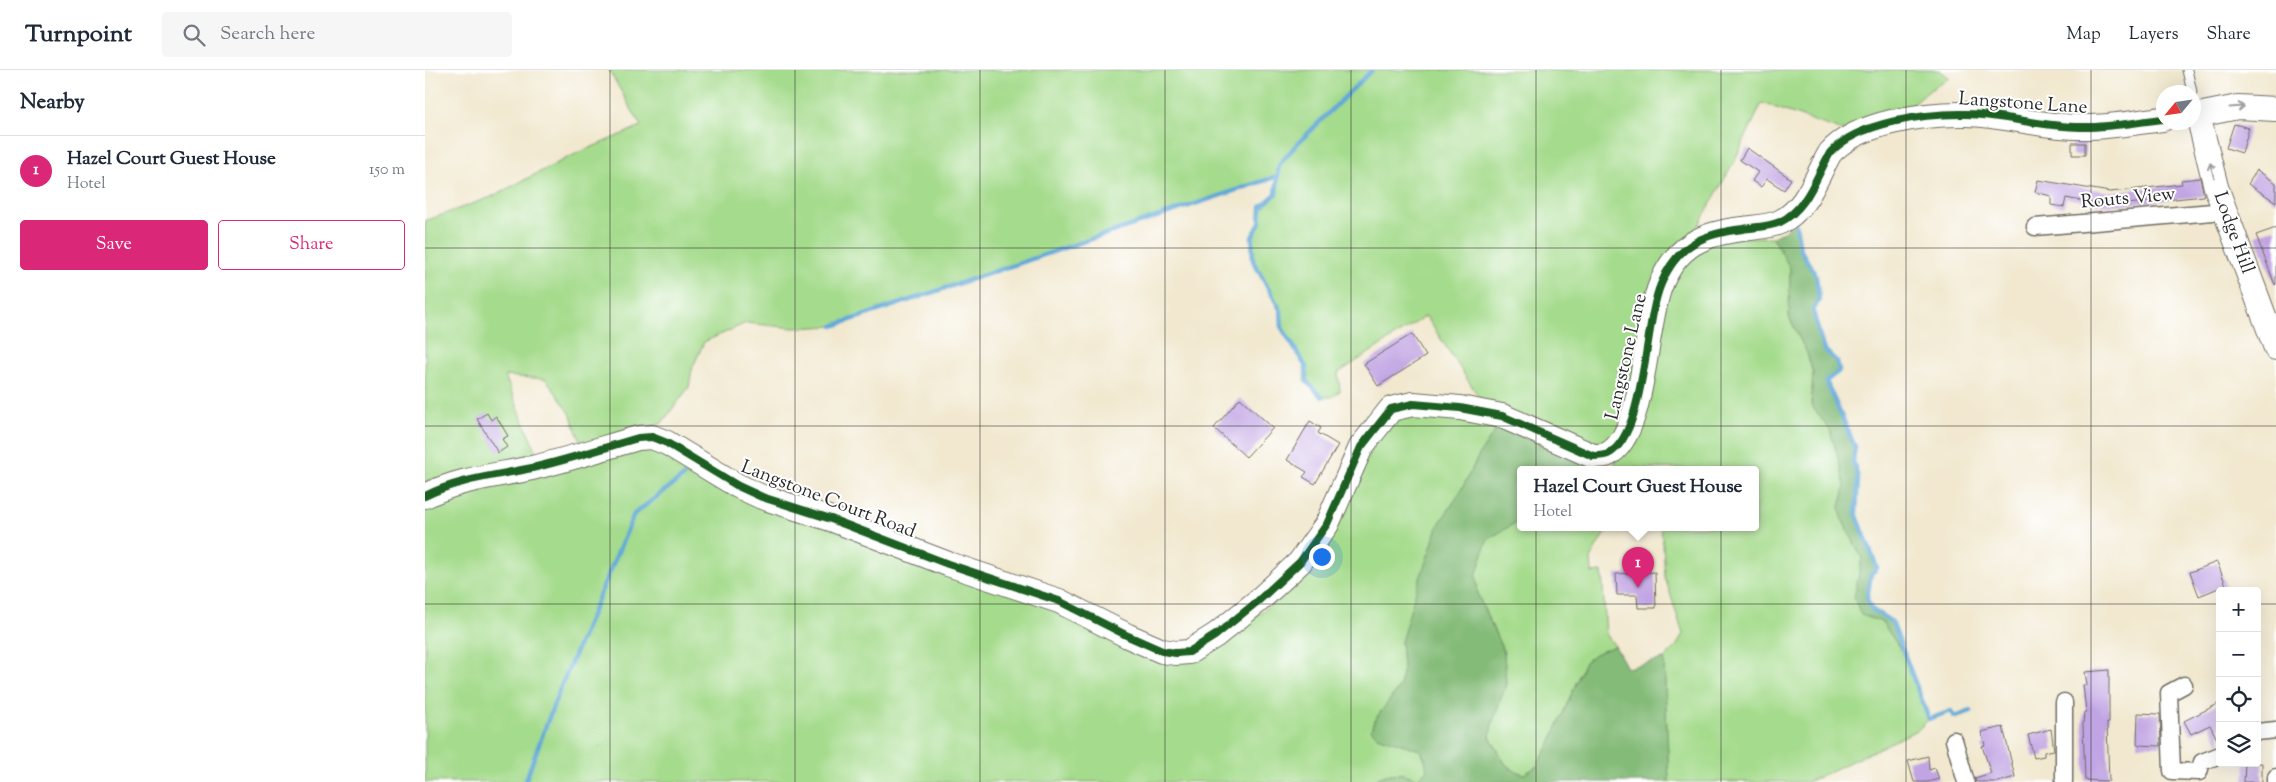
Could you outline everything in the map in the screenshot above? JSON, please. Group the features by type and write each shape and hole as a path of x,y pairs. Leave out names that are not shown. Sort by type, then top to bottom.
{"street":[{"path":"2201,111 2238,106 2276,109"},
{"name":"Langstone Lane","path":"1189,652 1216,635 1300,562 1327,524 1361,447 1391,409 1413,404 1460,408 1502,416 1593,456 1607,455 1619,445 1629,428 1638,396 1660,285 1671,264 1686,248 1701,238 1725,231 1780,222 1799,208 1831,153 1837,145 1850,137 1869,129 1898,122 1958,115 1995,117 2040,125 2082,127 2156,120"},
{"name":"Lodge Hill","path":"2201,129 2225,211 2276,348"},
{"name":"Routs View","path":"2035,227 2225,211"},
{"name":"Langstone Court Road","path":"425,496 442,487 468,480 533,468 638,438 652,437 667,443 738,486 761,497 839,521 948,564 1059,601 1162,651 1189,652"},
{"path":"2184,686 2169,693 2172,771 2199,772 2202,762 2216,757"},
{"path":"2064,702 2064,782"},
{"path":"2261,732 2276,730"},
{"path":"1954,740 1966,782"},
{"path":"2276,777 2276,782"}],"lane":[{"path":"2187,70 2190,85"}],"green space":[{"path":"609,70 1939,70 1950,78 1930,90 1902,114 1843,131 1762,103 1734,162 1697,228 1674,252 1615,439 1596,448 1486,408 1426,316 1338,373 1340,391 1332,397 1322,397 1306,381 1306,367 1282,328 1281,311 1253,261 1252,237 1260,223 1261,207 1276,194 1278,176 833,326 794,328 746,323 704,342 692,369 689,387 661,424 640,428 582,446 570,413 546,379 505,376 538,457 425,490 425,221 491,197 569,157 641,126"},
{"path":"1796,224 1800,249 1816,276 1819,299 1813,312 1823,348 1837,362 1839,371 1826,381 1855,447 1853,461 1858,478 1856,513 1877,568 1871,574 1867,599 1871,609 1892,622 1907,659 1882,622 1861,615 1854,598 1862,558 1842,519 1840,507 1845,487 1839,461 1830,430 1811,405 1813,373 1807,353 1789,317 1790,268 1773,237"},
{"path":"1773,237 1790,268 1789,317 1807,353 1813,374 1811,405 1830,430 1846,487 1840,507 1842,519 1862,558 1859,576 1868,618 1882,621 1907,659 1911,675 1929,719 1919,729 1808,782 1669,782 1664,659 1676,647 1683,634 1665,577 1661,531 1759,531 1759,466 1613,466 1626,446 1675,268 1717,238"},
{"path":"1416,411 1501,422 1470,474 1433,557 1401,642 1403,667 1400,686 1374,721 1371,730 1377,736 1420,750 1425,759 1427,770 1417,779 1412,776 1394,774 1383,776 1372,782 425,782 425,504 654,442 1054,604 1069,620 1139,651 1200,654 1294,589 1327,548 1356,481 1385,423"},
{"path":"1501,422 1590,462 1585,466 1517,466 1517,522 1487,540 1476,576 1478,595 1504,653 1506,684 1492,724 1490,737 1506,765 1524,774 1536,767 1549,746 1585,662 1595,654 1615,646 1627,668 1664,659 1669,782 1372,782 1383,776 1394,774 1412,776 1417,779 1427,770 1425,759 1420,750 1377,736 1371,730 1374,721 1400,686 1403,667 1401,642 1417,587 1439,524 1459,494 1480,453"},
{"path":"1517,522 1517,531 1606,531 1591,557 1592,573 1602,572 1606,634 1615,646 1595,654 1585,662 1549,746 1536,767 1524,774 1506,765 1490,737 1492,724 1506,684 1504,653 1478,595 1476,576 1487,540"}],"building":[{"path":"2234,124 2249,128 2242,153 2226,148"},
{"path":"2072,143 2085,143 2085,155 2072,155"},
{"path":"1747,148 1791,179 1784,190 1767,179 1761,187 1752,181 1758,172 1740,160"},
{"path":"2257,170 2276,183 2276,202 2248,184"},
{"path":"2200,178 2204,196 2107,206 2066,198 2064,207 2051,205 2051,196 2035,192 2038,180 2110,192 2182,184 2181,180"},
{"path":"2276,228 2276,284 2275,285 2256,235"},
{"path":"1412,334 1426,356 1378,386 1364,364"},
{"path":"1240,398 1273,428 1246,457 1214,428"},
{"path":"487,413 491,420 496,416 508,436 502,439 507,447 498,453 477,419"},
{"path":"1310,421 1321,428 1318,433 1338,445 1315,484 1303,477 1307,472 1287,460"},
{"path":"2217,562 2226,585 2216,587 2216,589 2199,596 2190,572"},
{"path":"1655,572 1656,608 1638,608 1637,595 1617,595 1616,574"},
{"path":"2109,670 2109,723 2107,723 2109,781 2085,780 2083,724 2084,712 2086,712 2083,685 2087,685 2085,672"},
{"path":"2216,705 2216,737 2210,725 2191,734 2184,721"},
{"path":"2138,713 2160,714 2161,746 2137,745"},
{"path":"2003,727 2015,777 1998,782 1976,782 1975,778 1991,773 1982,746 1985,745 1981,732"},
{"path":"2051,729 2054,750 2044,752 2044,756 2034,758 2028,735"},
{"path":"1928,756 1929,770 1935,768 1939,779 1927,782 1914,782 1908,761"},
{"path":"2262,763 2262,782 2244,782 2245,767 2261,767"}],"waterway":[{"path":"1322,397 1306,381 1306,367 1282,328 1281,311 1253,261 1252,237 1260,223 1261,207 1276,194 1279,165 1296,145 1372,70"},
{"path":"833,326 1278,176"},
{"path":"1796,224 1800,249 1816,276 1819,299 1813,311 1823,348 1837,362 1839,371 1826,381 1855,447 1853,461 1858,478 1856,513 1877,568 1871,574 1867,599 1871,609 1892,622 1929,719 1951,711 1955,717 1971,711"},
{"path":"525,782 557,696 634,514 684,476"}],"cycle path":[{"path":"425,496 464,482 572,458 638,438 652,437 667,443 738,486 762,497 831,519 948,564 1059,601 1162,651 1189,652 1216,635 1258,601 1300,562 1327,524 1361,447 1391,409 1413,404 1460,408 1502,416 1593,456 1608,454 1620,443 1630,424 1637,402 1655,302 1661,284 1675,260 1693,243 1704,238 1729,231 1771,225 1789,216 1804,201 1830,153 1842,142 1857,134 1894,121 1933,115 1967,114 1995,116 2052,125 2080,127 2111,126 2156,120"}],"place":[{"name":"Hazel Court Guest House","path":"1638,588"}]}
